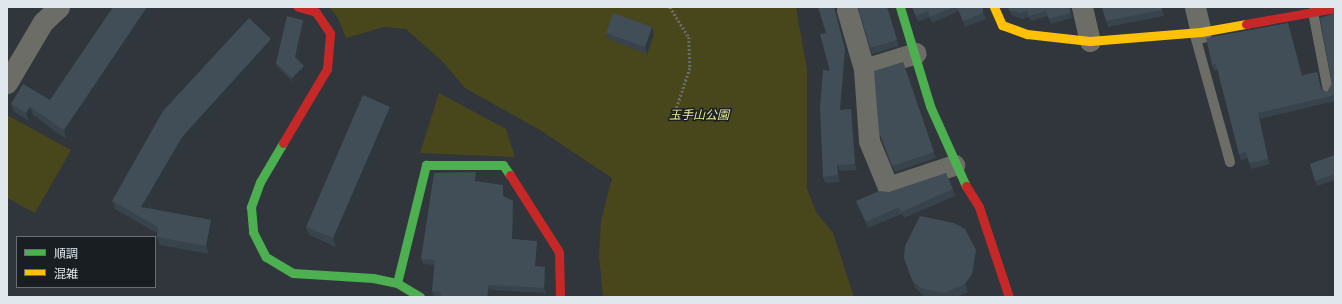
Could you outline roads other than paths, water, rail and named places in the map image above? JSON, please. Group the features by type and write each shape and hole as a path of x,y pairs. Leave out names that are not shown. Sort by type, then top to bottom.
{"street":[{"path":"7,83 43,22 59,7"},
{"path":"298,7 316,12 330,33 327,69 260,182 251,207 253,232 266,257 293,273 397,283 420,297"},
{"path":"900,7 916,54 930,106 954,165 979,207 1009,297"},
{"path":"994,7 1002,25 1027,34 1090,41 1198,32 1306,11 1335,8"},
{"path":"1082,7 1090,41"},
{"path":"1195,7 1198,32"},
{"path":"847,10 864,69 869,141 888,187 954,165"},
{"path":"864,69 916,54"},
{"path":"397,283 426,165 503,164 559,252 560,297"}],"lane":[{"path":"1306,11 1328,91"},
{"path":"1198,32 1230,162"}],"park label":[{"name":"玉手山公園","path":"699,116"}]}
